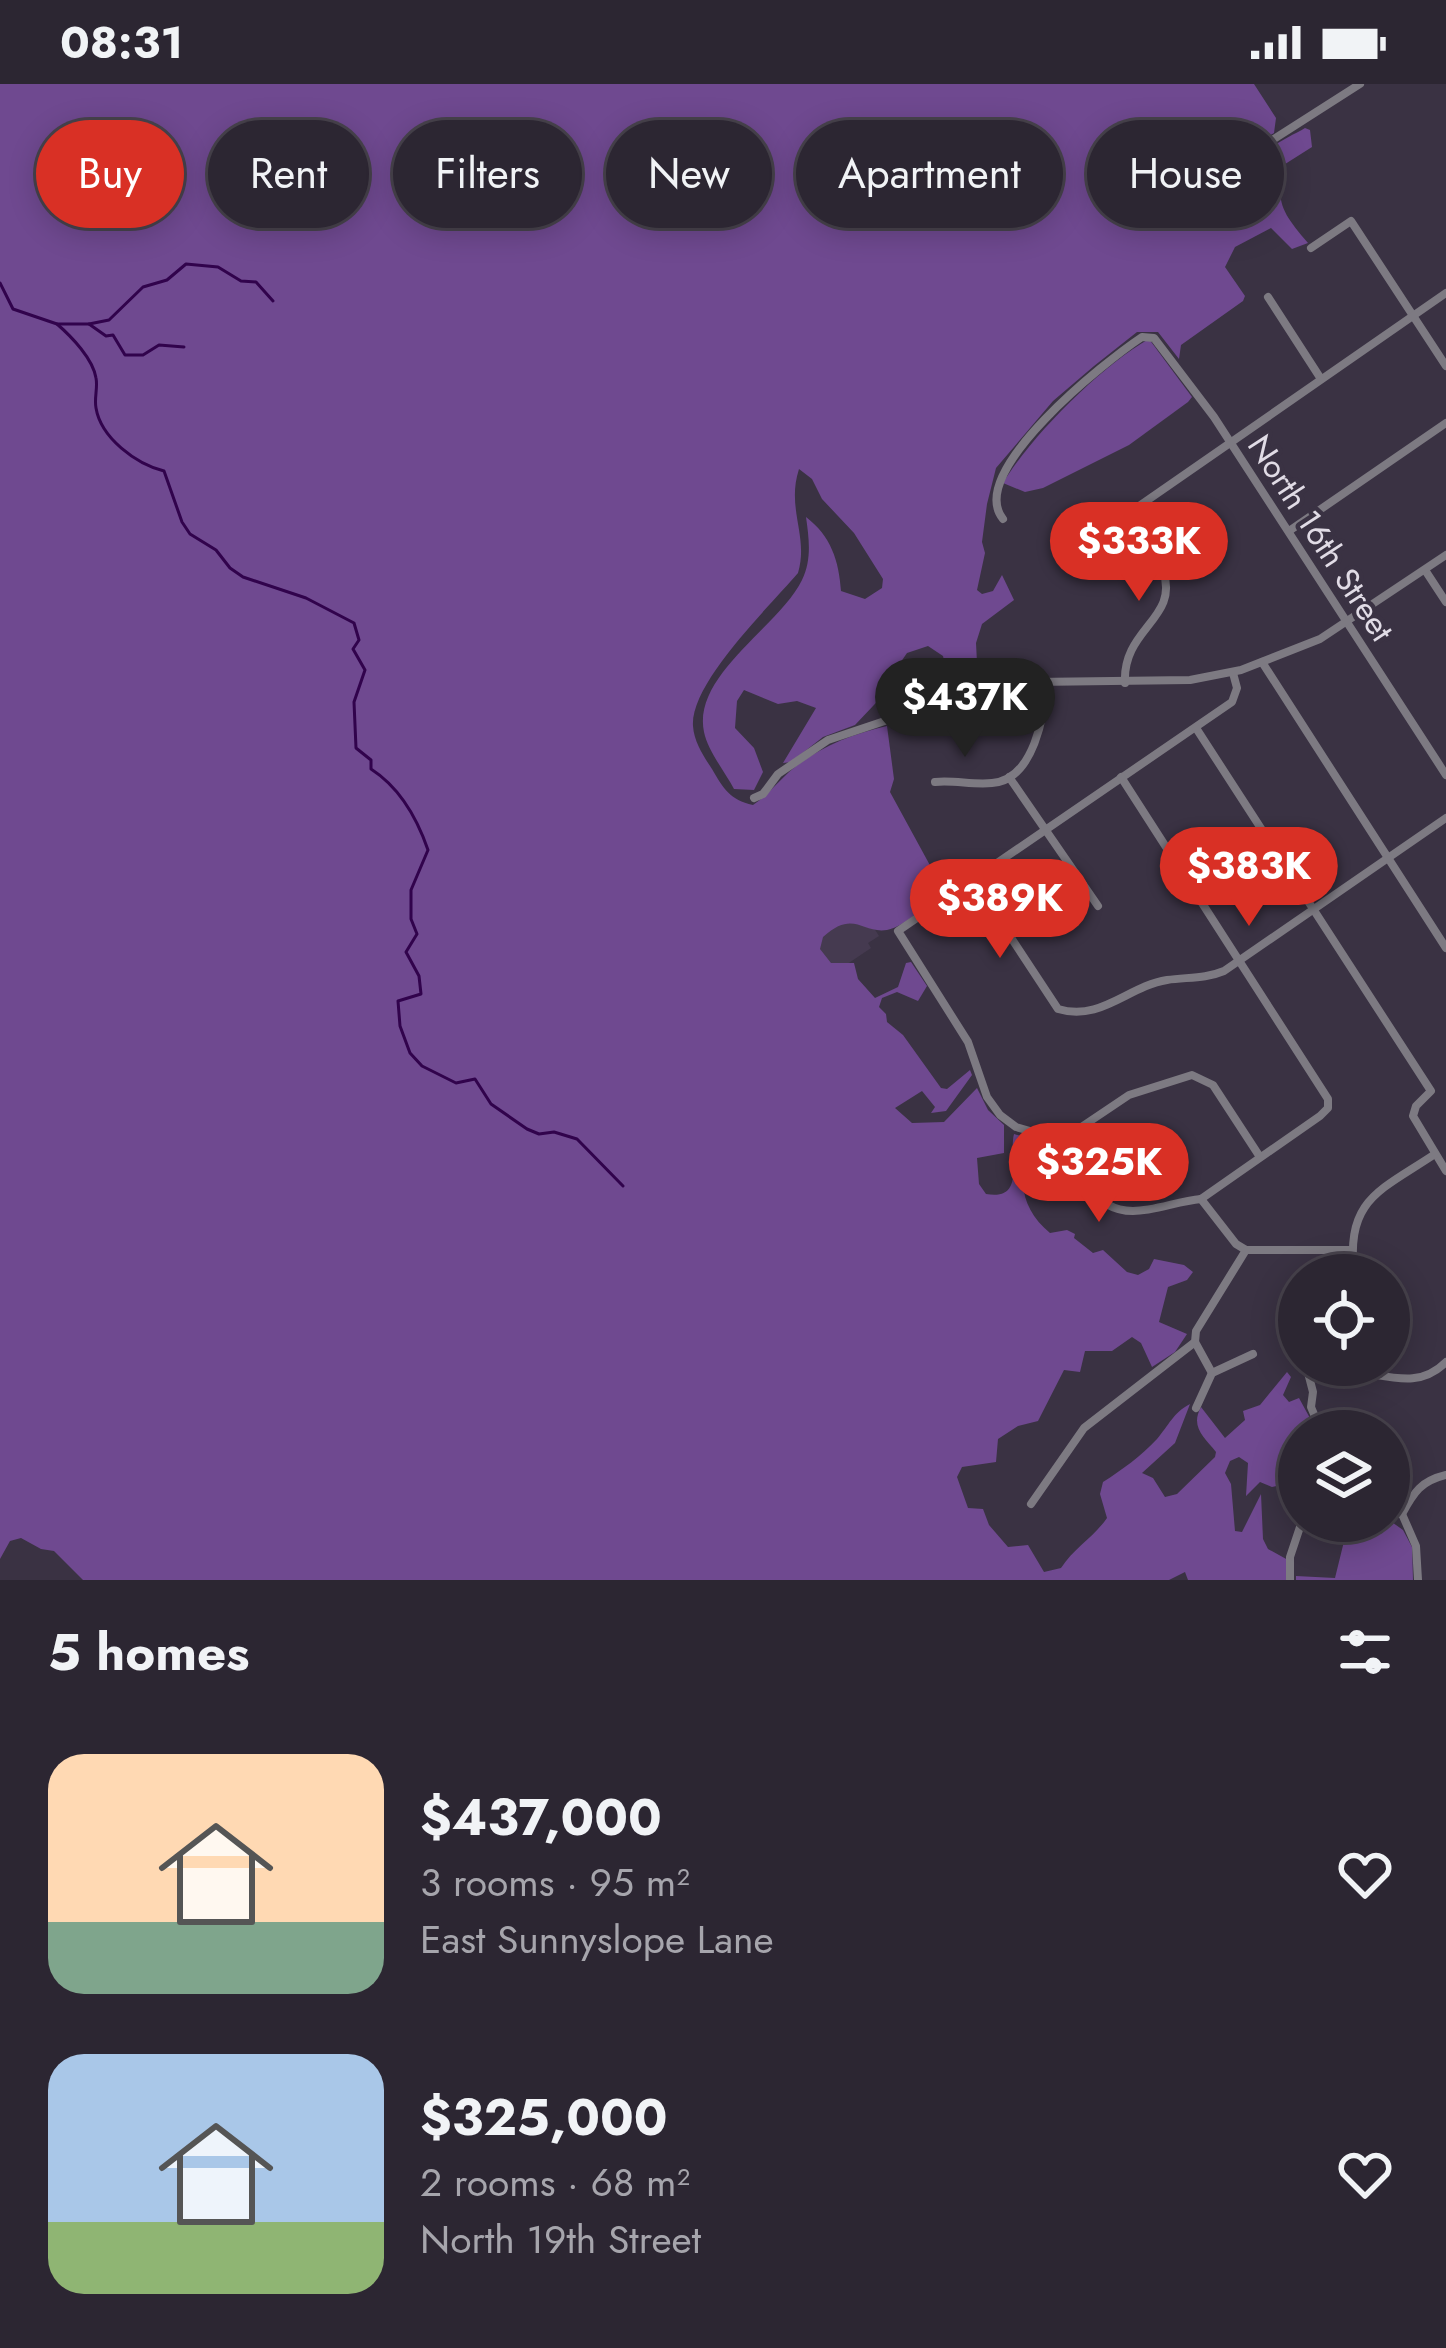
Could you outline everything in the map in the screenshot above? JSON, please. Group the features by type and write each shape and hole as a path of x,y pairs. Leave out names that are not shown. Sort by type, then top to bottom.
{"street":[{"path":"1284,133 1360,84"},
{"path":"1311,248 1351,221 1446,366"},
{"path":"1125,682 1132,643 1156,618 1166,587 1161,566 1130,513 1446,293"},
{"path":"1268,297 1322,379"},
{"name":"North 16th Street","path":"1003,519 995,509 995,494 1010,461 1082,381 1148,335 1154,338 1230,442 1446,775"},
{"path":"1288,531 1446,423"},
{"path":"754,798 778,774 828,740 982,689 1233,673 1304,648 1446,555"},
{"path":"1425,570 1446,602"},
{"path":"1262,662 1446,948"},
{"path":"1233,673 1236,697 1196,728 898,932 968,1042 994,1108 1009,1123 1029,1132 1071,1134 1129,1095 1192,1075 1213,1085 1260,1157"},
{"path":"935,782 988,784 1009,777 1039,736 1046,682"},
{"path":"1196,728 1431,1091"},
{"path":"1009,777 1098,905"},
{"path":"1071,1134 1080,1171 1097,1198 1112,1207 1138,1211 1201,1199 1320,1116 1329,1104 1121,777"},
{"path":"974,880 1060,1011 1095,1010 1151,985 1214,975 1240,961 1446,818"},
{"path":"1442,1086 1416,1106 1413,1116 1446,1172"},
{"path":"1352,1254 1356,1218 1364,1205 1435,1154"},
{"path":"1201,1199 1246,1250 1352,1250"},
{"path":"1212,1373 1195,1342 1196,1331 1246,1250"},
{"path":"1031,1504 1084,1428 1195,1342"},
{"path":"1196,1408 1212,1373 1253,1354"},
{"path":"1410,1379 1424,1378 1446,1362"},
{"path":"1410,1499 1426,1480 1446,1475"},
{"path":"1410,1532 1416,1546 1418,1580"},
{"path":"1290,1580 1295,1542"}],"shaded area":[{"path":"0,84 1254,84 1276,120 1087,120 1087,228 1271,228 1235,247 1225,267 1245,296 1243,301 1181,345 1179,359 1158,332 1137,332 1053,401 996,468 977,590 982,594 993,591 1002,575 1014,600 982,624 976,643 978,682 942,692 943,656 928,646 907,653 891,687 855,725 823,737 783,763 816,708 797,701 778,704 744,690 737,701 735,728 754,748 763,772 754,790 734,789 706,739 704,711 724,671 802,580 808,557 806,517 832,550 841,591 865,599 882,588 883,579 854,533 799,469 795,497 801,547 798,573 717,668 695,708 693,726 700,749 724,787 738,800 753,805 811,756 887,726 894,779 890,792 944,891 894,928 843,925 823,937 820,949 831,963 854,963 858,979 875,998 898,987 906,963 911,962 927,986 918,1001 897,992 882,998 879,1007 887,1022 903,1035 941,1088 947,1089 970,1070 972,1075 946,1111 931,1113 935,1107 922,1091 895,1108 912,1123 944,1122 977,1088 988,1110 1004,1125 1004,1153 977,1158 979,1184 986,1194 1007,1191 1011,1184 1014,1134 1041,1142 1066,1141 1068,1150 1036,1159 1028,1169 1024,1194 1038,1221 1050,1233 1067,1230 1075,1234 1093,1253 1103,1250 1127,1272 1138,1275 1154,1259 1184,1265 1193,1272 1187,1280 1168,1287 1159,1322 1187,1334 1175,1352 1152,1367 1141,1343 1132,1337 1112,1351 1085,1351 1080,1372 1064,1370 1038,1421 1018,1426 998,1439 996,1462 962,1467 957,1477 968,1508 983,1509 989,1525 1008,1547 1028,1545 1044,1572 1061,1568 1107,1518 1100,1494 1103,1482 1157,1439 1179,1411 1190,1404 1175,1443 1142,1473 1153,1478 1165,1497 1177,1494 1215,1457 1198,1426 1201,1407 1225,1438 1245,1420 1243,1411 1260,1405 1278,1383 1287,1386 1283,1395 1289,1402 1299,1398 1306,1410 1278,1410 1278,1486 1260,1482 1246,1496 1248,1463 1239,1457 1230,1461 1225,1473 1231,1484 1235,1531 1242,1532 1261,1494 1263,1539 1268,1549 1288,1560 1288,1580 1188,1580 1185,1572 1169,1580 83,1580 54,1551 21,1538 10,1541 0,1559"},
{"path":"1305,128 1310,130 1312,147 1284,165 1284,139"},
{"path":"1284,208 1308,243 1292,249 1271,228 1284,228"},
{"path":"1149,339 1192,397 1188,402 1129,445 1043,488 1025,492 1003,483 1068,404"},
{"path":"860,906 879,936 868,943 871,948 828,977 806,943"},
{"path":"1344,1542 1409,1542 1412,1547 1413,1580 1296,1580 1296,1576 1335,1578"}],"waterway":[{"path":"89,324 109,320 143,287 167,280 186,264 218,267 241,281 256,282 273,301"},
{"path":"0,283 13,309 57,324 89,324 106,336 113,335 125,355 143,355 159,345 184,347"},
{"path":"57,324 91,363 96,408 105,430 131,456 164,471 190,534 216,550 243,577 306,598 354,623 359,640 353,649 365,670 354,702 356,748 406,804 428,850 411,890 411,919 417,934 406,952 419,976 421,994 398,1001 400,1026 410,1053 422,1066 456,1083 475,1079 491,1104 527,1129 577,1139 623,1186"}]}
